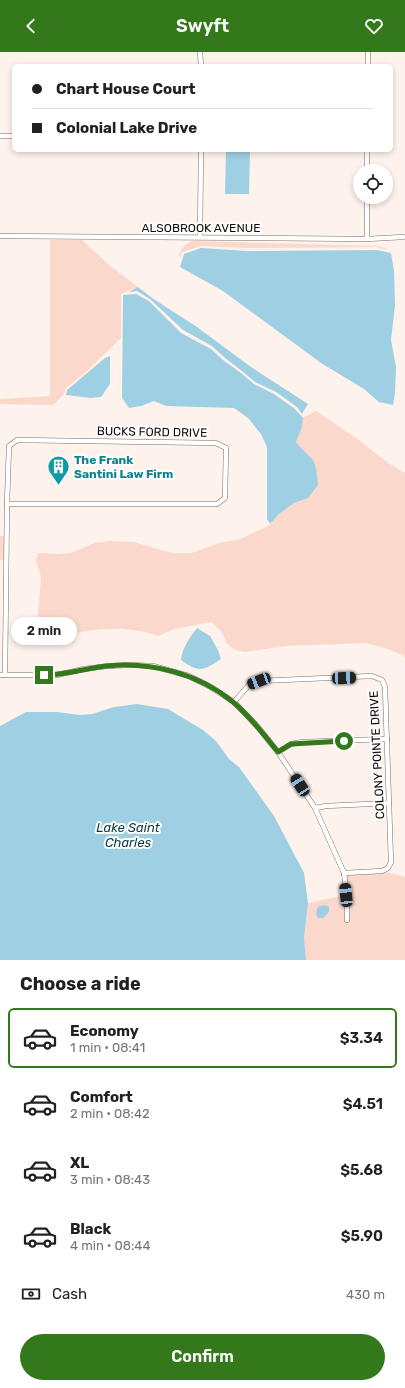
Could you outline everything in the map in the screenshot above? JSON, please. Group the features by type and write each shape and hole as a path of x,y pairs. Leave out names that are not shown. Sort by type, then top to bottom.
{"street":[{"path":"200,52 201,64"},
{"path":"368,52 368,64"},
{"path":"0,136 12,136"},
{"path":"200,237 201,152"},
{"path":"367,152 367,164"},
{"path":"367,204 367,239"},
{"name":"ALSOBROOK AVENUE","path":"0,236 367,239 403,237"},
{"name":"BUCKS FORD DRIVE","path":"2,675 6,593 7,504 9,446 18,440 216,443 226,448 225,498 217,504 7,504"},
{"path":"0,593 6,593"},
{"path":"2,675 58,675 84,669 130,664 153,666 189,676 208,685 234,702 258,727 278,752 315,808 344,873 347,920"},
{"name":"COLONY POINTE DRIVE","path":"234,702 250,685 259,681 372,676 382,680 385,687 391,862 388,868 382,871 344,873"},
{"path":"278,752 291,744 302,742 387,739"},
{"path":"315,808 326,806 389,803"}],"shaded area":[{"path":"50,240 82,240 109,265 138,287 121,294 121,338 86,372 66,388 64,394 53,405 0,404 0,399 50,396"},
{"path":"192,241 377,246 387,250 377,247 247,248 201,246 182,252 180,258 179,256 182,248"},
{"path":"316,411 359,440 387,462 405,473 405,658 403,655 385,648 366,643 285,646 245,652 235,650 227,644 222,632 211,622 174,629 158,636 131,629 103,629 48,638 40,629 38,614 41,577 36,560 38,553 71,553 95,543 109,541 134,542 172,553 192,553 222,542 238,540 270,525 279,514 294,503 308,498 312,459 296,442 302,427 303,418"},
{"path":"0,536 6,536 5,560 0,560"},
{"path":"382,871 405,877 405,960 306,960 304,938 308,903 346,895 344,873"}],"water":[{"path":"226,152 250,152 249,194 225,194"},
{"path":"201,248 247,251 377,250 391,253 394,271 395,305 391,340 396,367 393,405 379,402 364,389 321,363 223,291 180,267 184,254"},
{"path":"138,287 152,298 197,327 251,367 308,404 302,414 297,407 276,392 255,382 212,346 183,330 150,299 137,291 129,292"},
{"path":"136,294 149,301 181,333 211,349 254,384 274,394 295,409 303,418 302,427 296,442 313,460 318,485 308,498 294,503 279,514 270,524 267,519 267,447 261,434 248,418 234,408 166,406 154,401 141,406 129,408 122,398 123,295"},
{"path":"110,356 110,384 101,397 91,398 66,395 67,390 105,358"},
{"path":"197,628 210,636 221,659 210,666 201,669 192,667 181,660 189,639"},
{"name":"Lake Saint Charles","path":"137,704 168,709 203,730 216,741 229,759 239,767 274,816 304,873 308,903 304,938 306,960 0,960 0,726 26,712 57,712 80,715 92,714 114,707"},
{"path":"326,905 329,907 329,912 323,918 318,918 316,913 318,907"}],"place":[{"name":"The Frank Santini Law Firm","path":"59,486"}],"route":[{"path":"44,675 58,675 84,669 130,664 153,666 189,676 208,685 234,702 258,727 278,752 291,744 302,742 344,741"}]}
